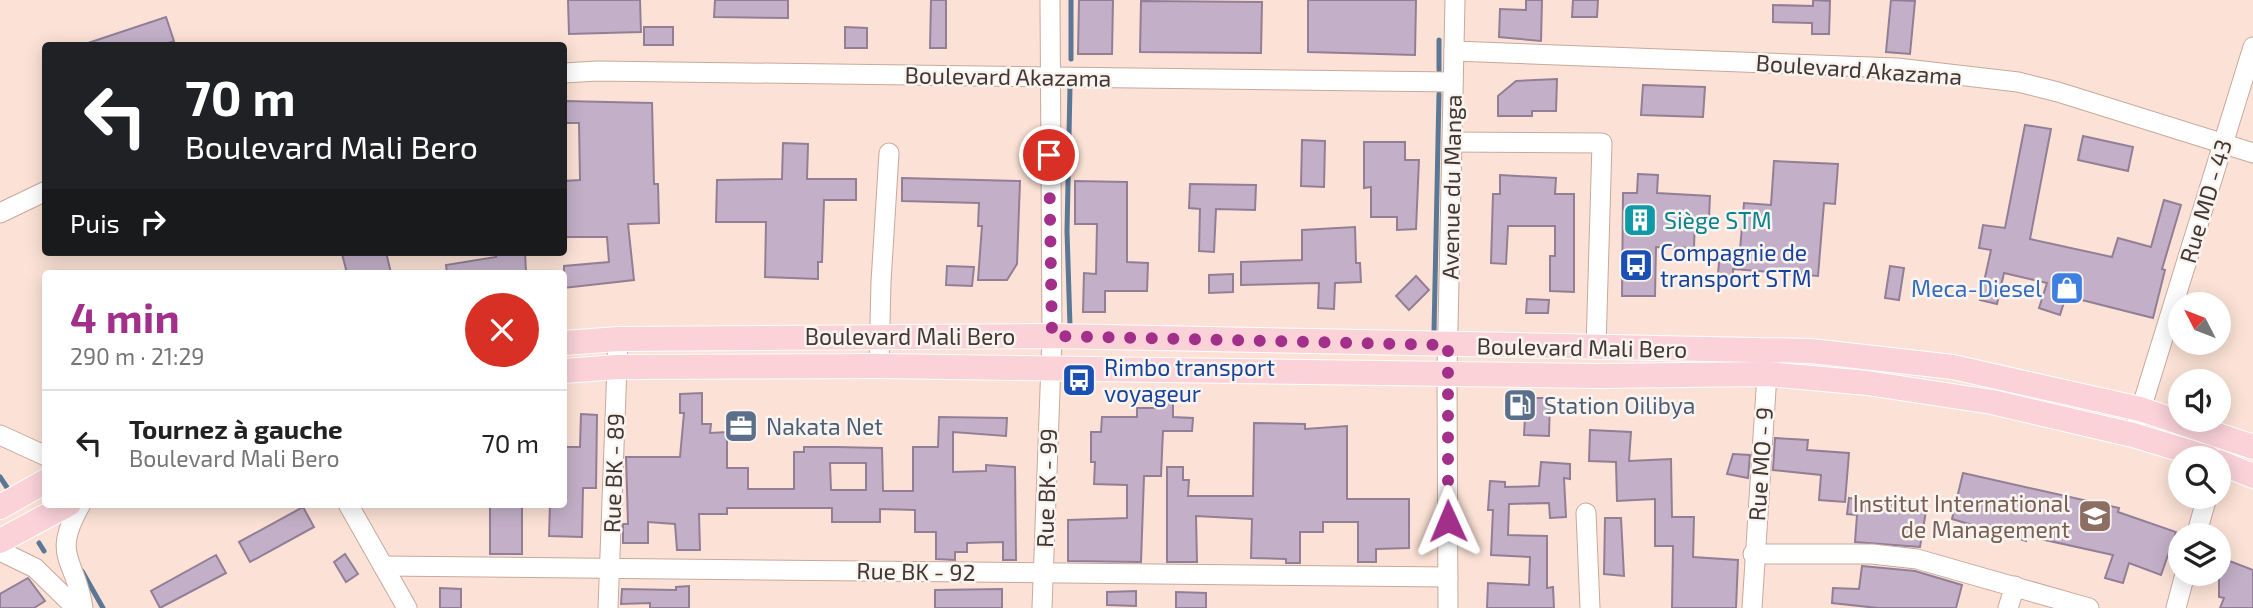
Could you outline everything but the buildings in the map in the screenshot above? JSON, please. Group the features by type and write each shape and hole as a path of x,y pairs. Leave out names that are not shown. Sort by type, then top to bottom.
{"main road":[{"name":"Boulevard Mali Bero","path":"567,343 618,339 1052,336 1596,348 1754,348 1864,355 1953,367 2140,409 2253,447"},
{"name":"Boulevard Mali Bero","path":"567,372 617,367 879,366 1447,374 1767,374 1867,383 1992,402 2169,446"},
{"path":"2231,467 2253,476"},
{"path":"0,507 42,483"},
{"path":"0,541 62,508"}],"street":[{"name":"Rue BK - 99","path":"1042,608 1052,336 1048,77 1050,0"},
{"name":"Avenue du Manga","path":"1448,608 1447,374 1455,0"},
{"name":"Rue MD - 43","path":"2133,435 2253,47"},
{"name":"Boulevard Akazama","path":"1454,51 1897,68 2041,87 2253,153"},
{"name":"Boulevard Akazama","path":"567,73 597,71 1453,82"},
{"path":"1452,142 1602,143 1596,348"},
{"path":"879,366 890,153"},
{"path":"0,213 42,193"},
{"name":"Rue BK - 89","path":"608,608 618,339"},
{"name":"Rue MO - 9","path":"1752,608 1753,554 1767,374"},
{"path":"0,435 42,454"},
{"path":"79,508 67,529 65,551 83,608"},
{"path":"350,508 407,608"},
{"path":"1586,513 1590,608"},
{"path":"0,551 35,568 76,608"},
{"path":"1753,554 1891,555 1917,559 2089,608"},
{"name":"Rue BK - 92","path":"383,566 1448,576"},
{"path":"2008,608 2015,586"},
{"path":"2176,608 2182,586"}],"waterway":[{"path":"1071,0 1071,59"},
{"path":"1439,40 1439,70"},
{"path":"1070,87 1067,231 1070,326"},
{"path":"1434,332 1439,94"},
{"path":"0,477 8,489"},
{"path":"39,543 44,551"},
{"path":"82,571 103,608"}],"place":[{"name":"Siège STM","path":"1640,220"},
{"name":"Compagnie de transport STM","path":"1636,265"},
{"name":"Meca-Diesel","path":"2067,288"},
{"name":"Rimbo transport voyageur","path":"1079,380"},
{"name":"Station Oilibya","path":"1520,405"},
{"name":"Nakata Net","path":"741,426"},
{"name":"Institut International de Management","path":"2095,516"}],"route":[{"path":"1049,155 1052,336 1448,345 1448,521"}]}
